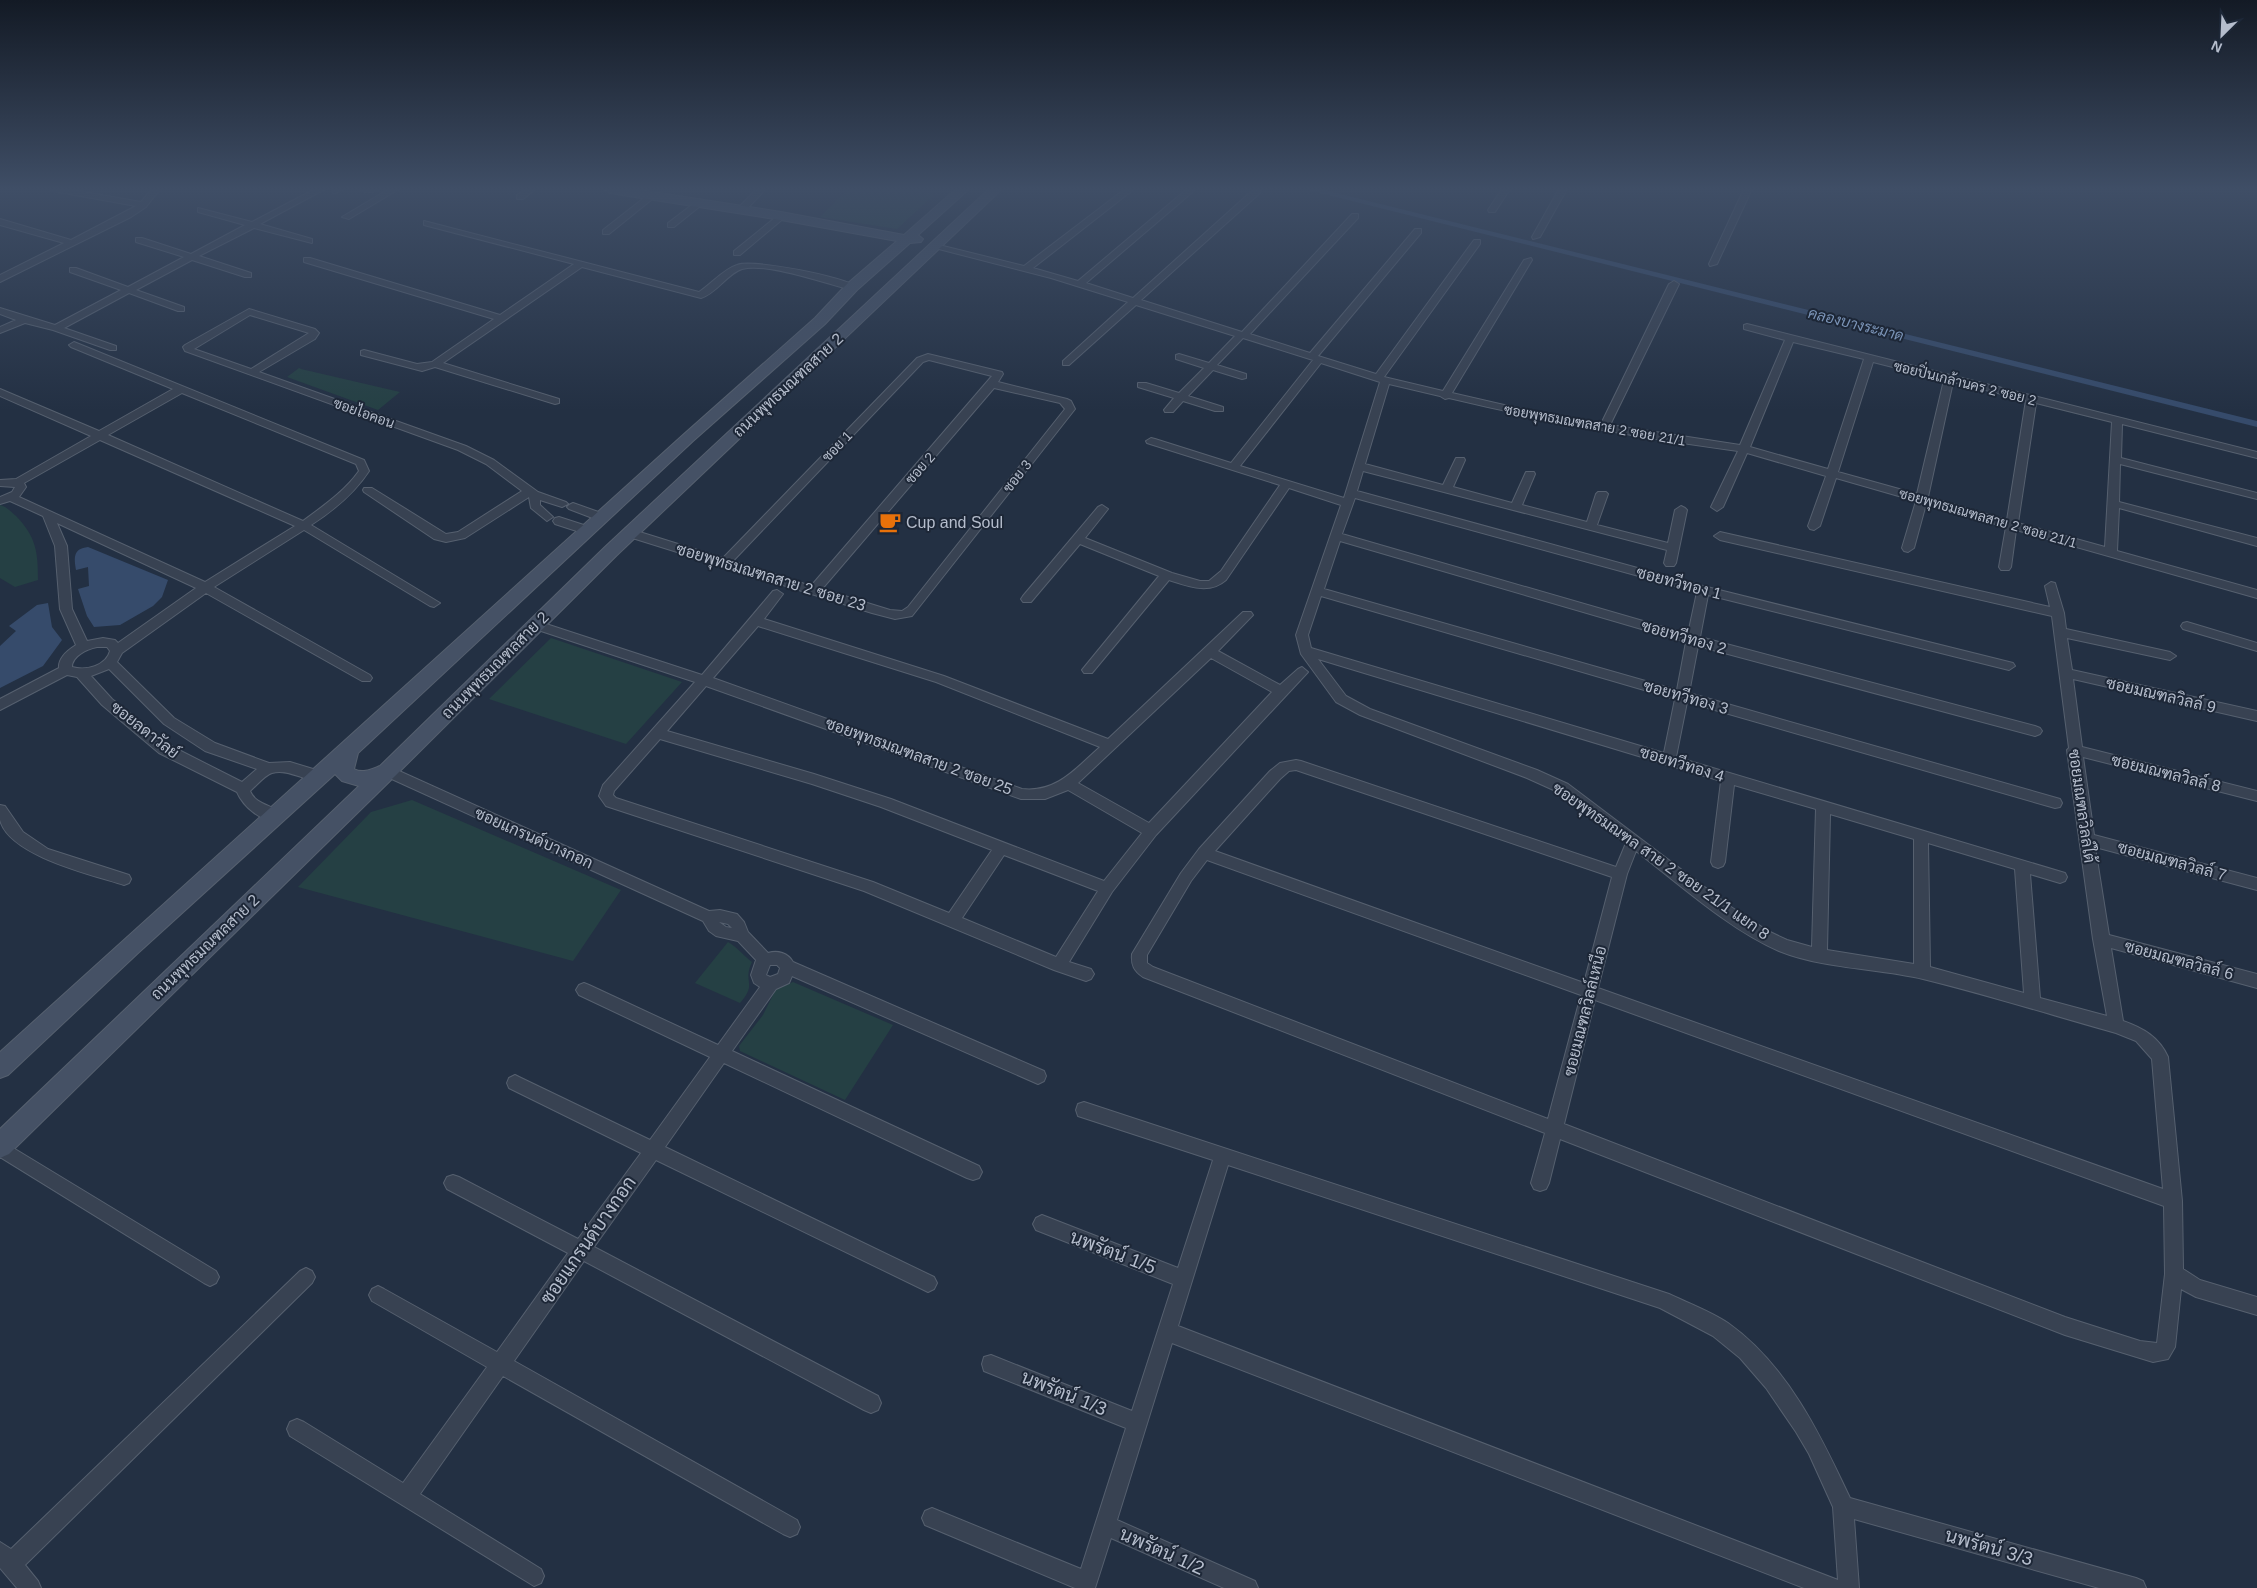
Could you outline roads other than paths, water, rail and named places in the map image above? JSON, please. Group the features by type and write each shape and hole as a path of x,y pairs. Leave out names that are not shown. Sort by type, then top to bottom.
{"main road":[{"name":"ถนนพุทธมณฑลสาย 2","path":"0,1067 274,815 352,747 589,531 688,438 820,321 852,287 879,263"},
{"path":"820,321 850,303 896,263"},
{"name":"ถนนพุทธมณฑลสาย 2","path":"0,1147 180,969 388,772 630,533 918,263"},
{"path":"688,438 704,431 717,430 726,435 722,445"},
{"path":"352,747 344,764 344,772 348,776 364,779 388,772"}],"street":[{"path":"0,279 32,263"},
{"path":"56,328 179,263"},
{"path":"210,263 248,275"},
{"path":"317,263 501,318"},
{"path":"577,263 701,295 739,267 752,266 852,287"},
{"name":"ซอยพุทธมณฑลสาย 2 ซอย 21/1","path":"1002,263 1134,300 1382,379 1445,396 1501,409 1604,428 1744,449 2257,594"},
{"path":"1026,269 1034,263"},
{"path":"1080,284 1105,263"},
{"path":"1066,363 1176,263"},
{"path":"1169,410 1311,263"},
{"path":"1234,467 1315,358 1392,263"},
{"path":"1305,651 1302,635 1349,498 1382,379 1462,263"},
{"path":"1445,396 1526,263"},
{"path":"364,353 422,368 435,364 580,264"},
{"path":"0,270 11,274"},
{"path":"73,270 181,309"},
{"path":"1604,428 1674,284"},
{"path":"0,311 113,348"},
{"name":"ซอยไอคอน","path":"253,372 312,337 314,333 249,312 188,347 190,351 462,448 490,462 532,492 603,518"},
{"path":"0,330 24,320"},
{"name":"ซอยปิ่นเกล้านคร 2 ซอย 2","path":"1747,327 2257,455"},
{"path":"1717,507 1744,449 1790,338"},
{"path":"66,670 81,674 92,672 205,587 303,525 349,491 360,480 364,471 360,462 74,345"},
{"name":"ซอย 1","path":"725,563 916,363 928,357 996,373 998,376 992,384"},
{"path":"1180,357 1242,376"},
{"path":"1814,526 1869,358"},
{"path":"435,364 555,401"},
{"path":"1908,548 1922,499 1949,379"},
{"name":"ซอย 2","path":"814,590 992,384"},
{"name":"ซอย 3","path":"912,610 1070,408 1063,401 992,384"},
{"path":"1142,385 1219,409"},
{"path":"0,483 18,482 181,389"},
{"path":"0,392 303,525 434,603"},
{"path":"2005,567 2031,399"},
{"path":"2111,552 2117,420"},
{"name":"ซอยทวีทอง 1","path":"1151,442 1287,483 1703,590 2009,666"},
{"path":"1447,489 1460,460"},
{"path":"2116,460 2257,496"},
{"path":"1358,466 1673,548"},
{"path":"1516,507 1530,474"},
{"path":"5,499 21,487 18,482"},
{"path":"1078,539 1166,574 1199,584 1210,585 1218,581 1225,574 1287,483"},
{"path":"368,490 438,536 446,538 461,535 532,492"},
{"name":"ซอยไอคอน","path":"532,492 535,506 547,517"},
{"path":"1591,526 1602,494"},
{"path":"5,499 48,514 205,587 366,678"},
{"path":"2114,504 2257,542"},
{"path":"1027,599 1102,509"},
{"path":"1670,563 1681,510"},
{"path":"48,514 61,546 66,609 83,646 68,658 65,664 66,670"},
{"path":"559,521 589,531"},
{"name":"ซอยพุทธมณฑลสาย 2 ซอย 23","path":"630,533 895,615 906,614 912,610"},
{"name":"ซอยทวีทอง 2","path":"1335,536 1693,640 2035,731"},
{"path":"1720,536 2058,613"},
{"path":"1088,670 1166,574"},
{"name":"ซอยมณฑลวิลล์ใต้","path":"2051,586 2058,613 2086,839 2116,1026"},
{"path":"1669,760 1703,590"},
{"name":"ซอยทวีทอง 3","path":"1317,591 2055,803"},
{"path":"777,594 658,734 608,788 606,796 611,802 868,886 1059,965 1086,974"},
{"name":"ซอยพุทธมณฑลสาย 2 ซอย 25","path":"536,625 704,680 851,731 1021,794 1036,797 1049,794 1068,784 1210,652 1247,615"},
{"path":"756,620 940,679 1109,745"},
{"path":"2186,626 2257,647"},
{"path":"2060,632 2170,656"},
{"name":"ซอยลดาวัลย์","path":"83,646 93,643 111,643 113,656 152,705 190,736 210,747 268,768 290,768 318,776"},
{"name":"ซอยทวีทอง 4","path":"1305,651 2060,877"},
{"name":"ซอยพุทธมณฑล สาย 2 ซอย 21/1 แยก 8","path":"1305,651 1341,699 1350,705 1563,788 1726,911 1763,936 1784,946 1819,955 1922,972 2032,1001 2137,1032 2147,1038 2160,1057 2173,1201 2174,1274 2166,1348 2161,1352 2153,1353 2065,1326 1555,1129"},
{"path":"1210,652 1281,691"},
{"path":"0,705 66,670"},
{"path":"1059,965 1106,888 1151,831 1281,691 1302,672"},
{"name":"ซอยมณฑลวิลล์ 9","path":"2065,673 2257,716"},
{"name":"ซอยลดาวัลย์","path":"81,674 102,697 164,749 188,763 243,789 245,797 258,809 274,815"},
{"path":"658,734 814,779 886,803 1106,888"},
{"name":"ซอยมณฑลวิลล์ 8","path":"2074,750 2257,796"},
{"path":"1555,1129 1148,972 1139,962 1140,954 1186,877 1204,853 1276,775 1285,767 1296,765 1620,874"},
{"path":"243,789 268,768"},
{"name":"ซอยแกรนด์บางกอก","path":"388,772 708,917 719,932 742,936 765,960"},
{"path":"1718,862 1728,778"},
{"path":"1068,784 1151,831"},
{"path":"1819,955 1823,806"},
{"path":"0,810 18,836 36,849 124,879"},
{"path":"1921,835 1922,972"},
{"name":"ซอยมณฑลวิลล์ 7","path":"2086,839 2257,884"},
{"name":"ซอยมณฑลวิลล์เหนือ","path":"1540,1183 1620,874 1634,840"},
{"path":"952,921 1001,848"},
{"path":"1204,853 1590,990 2173,1201"},
{"path":"2022,866 2032,1001"},
{"name":"ซอยมณฑลวิลล์ 6","path":"2101,939 2257,981"},
{"path":"771,984 765,983 758,977 758,970 765,960 780,958 785,961 788,967 1038,1076"},
{"name":"ซอยแกรนด์บางกอก","path":"406,1496 771,984 784,978 788,967"},
{"path":"584,990 973,1172"},
{"path":"515,1083 928,1283"},
{"path":"1084,1110 1663,1300 1720,1329 1747,1351 1774,1381 1816,1447 1843,1506 1849,1588"},
{"path":"0,1147 210,1277"},
{"path":"932,1518 1086,1585 1223,1155"},
{"path":"453,1183 871,1404"},
{"name":"นพรัตน์ 1/5","path":"1042,1224 1184,1279"},
{"path":"2174,1274 2196,1288 2257,1306"},
{"path":"31,1588 6,1558 306,1277"},
{"path":"378,1295 790,1527"},
{"path":"1168,1332 1831,1588"},
{"name":"นพรัตน์ 1/3","path":"991,1364 1138,1423"},
{"path":"297,1429 534,1576"},
{"name":"นพรัตน์ 3/3","path":"1843,1506 2136,1588"},
{"name":"นพรัตน์ 1/2","path":"1105,1525 1248,1588"}],"water":[{"path":"88,547 168,580 162,597 153,606 120,625 94,627 87,616 78,589 89,586 88,567 76,570 75,561 77,552"},
{"path":"48,603 52,627 62,640 43,666 0,688 0,646 16,631 9,626 37,605"}],"waterway":[{"name":"คลองบางระมาด","path":"1613,263 2257,424"}],"place":[{"name":"Cup and Soul","path":"890,522"}]}
